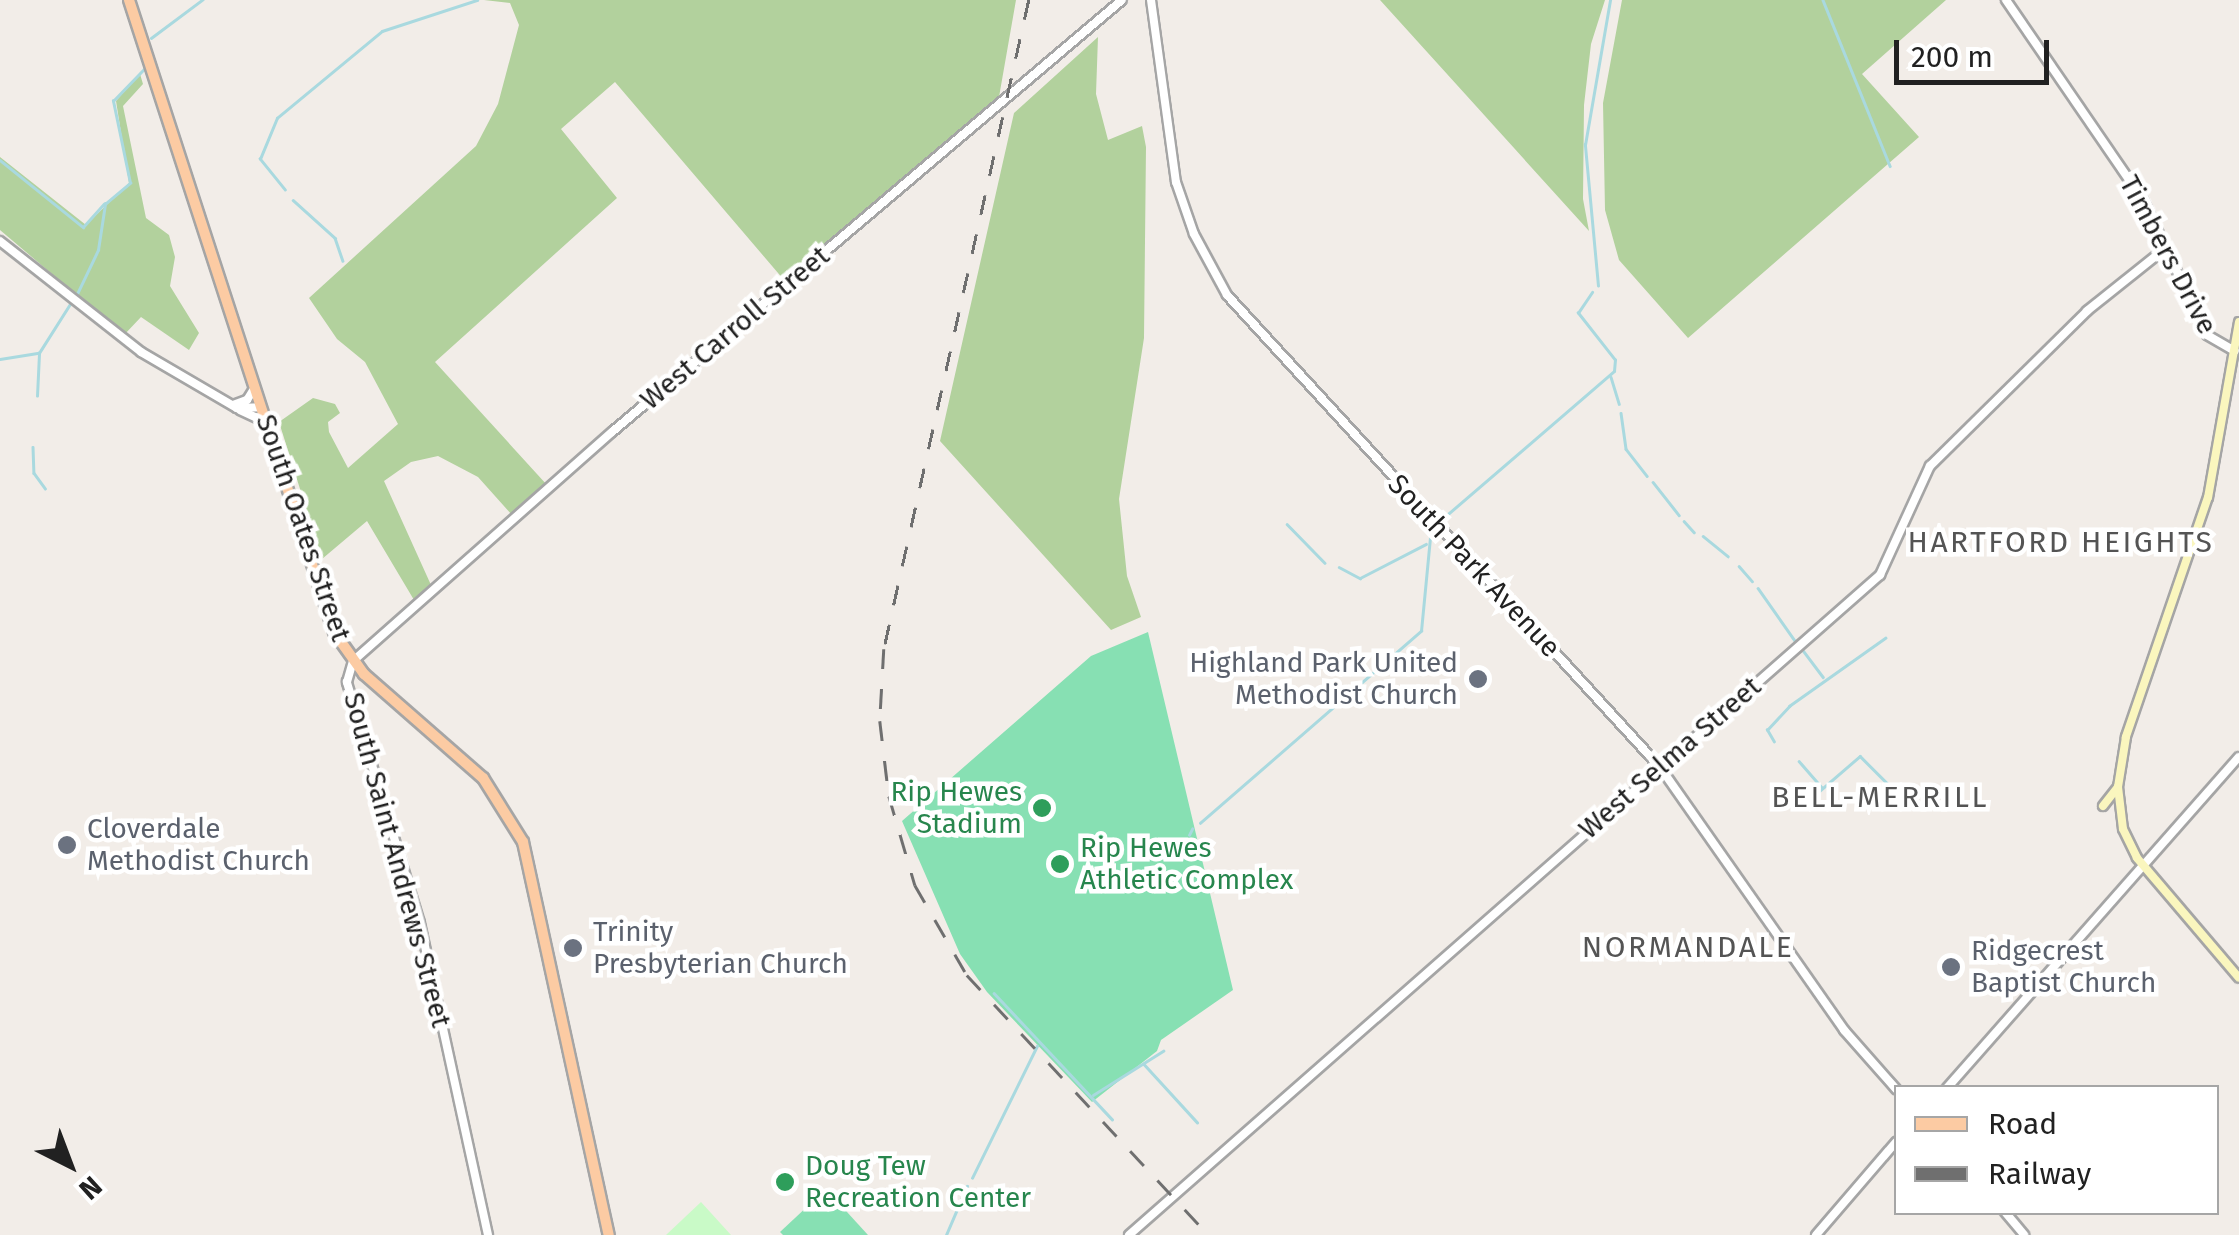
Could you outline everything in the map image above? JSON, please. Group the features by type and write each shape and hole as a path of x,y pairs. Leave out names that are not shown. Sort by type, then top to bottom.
{"main road":[{"name":"South Oates Street","path":"129,0 329,621 352,662 483,778 522,842 609,1235"},
{"path":"2239,322 2208,497 2126,737 2118,787 2123,830 2144,866 2239,978"},
{"path":"2103,806 2118,787"}],"street":[{"name":"West Carroll Street","path":"352,662 612,432 1122,0"},
{"name":"South Park Avenue","path":"1150,0 1176,182 1220,283 1274,351 1660,766 1844,1030 1894,1087"},
{"name":"Timbers Drive","path":"2006,0 2136,188 2206,335 2234,351"},
{"path":"0,241 118,336 266,422"},
{"name":"West Selma Street","path":"1129,1235 1880,574 1930,466 2087,312 2166,248"},
{"path":"234,406 243,403 255,387"},
{"path":"234,406 261,407"},
{"name":"South Saint Andrews Street","path":"352,662 347,682 420,923 488,1235"},
{"path":"1950,1085 2239,757"},
{"path":"1816,1235 1894,1144"},
{"path":"2007,1215 2024,1235"}],"green space":[{"path":"484,0 1016,0 999,97 784,280 615,82 561,129 617,198 435,362 547,485 512,515 478,477 438,456 411,462 384,481 431,585 414,600 367,521 322,559 279,422 313,398 335,404 340,413 328,422 329,432 348,468 398,424 365,362 337,339 309,298 476,146 498,104 519,25 510,3"},
{"path":"1380,0 1605,0 1591,44 1584,105 1583,199 1589,231"},
{"path":"1622,0 1946,0 1862,74 1919,137 1688,338 1619,260 1605,210 1603,103"},
{"path":"1098,37 1096,94 1108,140 1142,126 1146,147 1144,338 1119,499 1127,576 1141,617 1111,630 940,441 1014,113"},
{"path":"140,74 143,84 123,106 146,218 169,235 175,257 170,286 199,333 189,350 141,317 124,335 0,230 0,157 86,225 129,183 116,101"},
{"name":"Rip Hewes Athletic Complex","path":"1148,632 1233,990 1161,1040 1157,1051 1092,1102 987,992 960,954 902,821 1091,656"},
{"path":"826,1189 868,1235 780,1232"},
{"path":"701,1202 731,1235 666,1235"}],"waterway":[{"path":"151,38 202,0"},
{"path":"285,190 260,159 277,118 382,31 477,0"},
{"path":"1598,286 1585,145 1610,0"},
{"path":"1823,0 1890,166"},
{"path":"76,296 98,250 105,204 130,183 113,101 144,69"},
{"path":"0,160 83,227 104,204"},
{"path":"293,200 335,238 343,261"},
{"path":"1441,520 1614,371 1615,360 1578,313 1592,292"},
{"path":"0,359 39,353 70,304"},
{"path":"37,396 39,353"},
{"path":"1611,377 1619,404"},
{"path":"1621,413 1626,449 1647,476"},
{"path":"33,447 34,473 45,488"},
{"path":"1653,482 1679,515"},
{"path":"1684,521 1694,532"},
{"path":"1287,524 1325,563"},
{"path":"1200,823 1421,631 1431,528"},
{"path":"1703,536 1728,556"},
{"path":"1339,567 1360,578 1426,544"},
{"path":"1739,566 1752,581"},
{"path":"1758,588 1796,642"},
{"path":"1774,742 1767,730 1789,706 1885,638"},
{"path":"1802,649 1823,677"},
{"path":"1809,800 1860,756 1887,783"},
{"path":"1799,761 1822,787"},
{"path":"1189,835 1192,829"},
{"path":"994,993 1112,1119"},
{"path":"972,1178 1037,1046"},
{"path":"1093,1095 1163,1051"},
{"path":"1144,1064 1197,1122"},
{"path":"946,1235 967,1186"}],"railway":[{"path":"1029,0 884,649 880,721 889,796 915,885 967,975 1209,1235"}],"place":[{"name":"Highland Park United Methodist Church","path":"1478,679"},
{"name":"Rip Hewes Stadium","path":"1042,808"},
{"name":"Cloverdale Methodist Church","path":"67,845"},
{"name":"Rip Hewes Athletic Complex","path":"1060,864"},
{"name":"Trinity Presbyterian Church","path":"573,948"},
{"name":"Ridgecrest Baptist Church","path":"1951,967"},
{"name":"Doug Tew Recreation Center","path":"785,1182"}],"district":[{"name":"HARTFORD HEIGHTS","path":"2061,542"},
{"name":"BELL-MERRILL","path":"1880,797"},
{"name":"NORMANDALE","path":"1688,947"}]}
